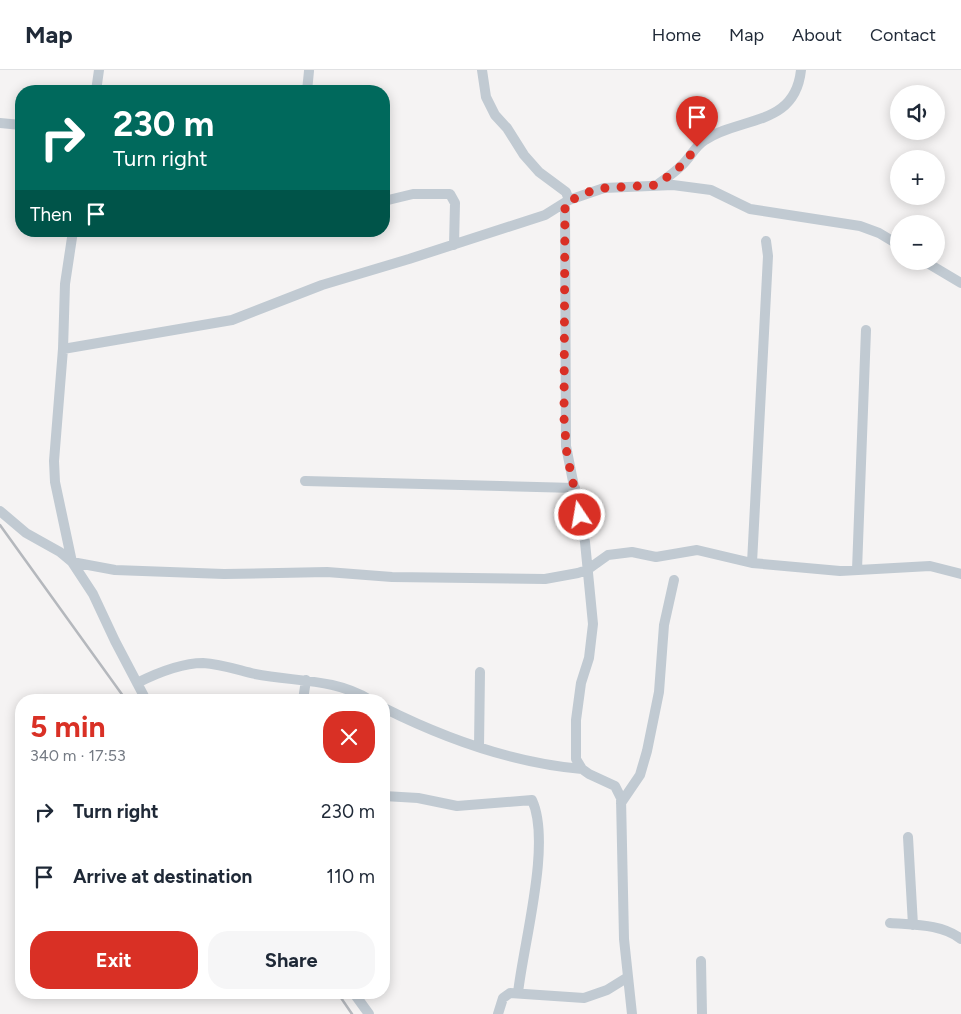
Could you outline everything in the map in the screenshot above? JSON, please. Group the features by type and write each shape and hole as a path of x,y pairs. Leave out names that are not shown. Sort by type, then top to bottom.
{"street":[{"path":"97,85 100,70"},
{"path":"482,70 486,96 495,115 507,128 534,166 566,192 564,418 567,455 585,542 593,624 589,658 581,683 575,732 576,759 582,769"},
{"path":"657,185 681,166 703,141 765,118 788,103 800,88 801,70"},
{"path":"307,85 308,72"},
{"path":"0,123 15,124"},
{"path":"63,349 232,320 322,285 546,215 567,202 604,188 657,185 691,186 711,190 750,208 860,226 890,240"},
{"path":"390,200 413,194 450,194 455,203 454,245"},
{"path":"72,237 65,284 63,349 54,475 62,523 72,562"},
{"path":"752,563 768,266 766,241"},
{"path":"939,270 961,283"},
{"path":"857,570 866,330"},
{"path":"305,481 575,488"},
{"path":"0,511 26,533 60,552 72,562 93,594 143,694"},
{"path":"72,562 116,570 224,574 327,572 392,577 546,579 587,570 608,555 622,552 656,557 697,550 752,563 840,571 930,566 961,574"},
{"path":"621,803 640,775 651,735 661,675 664,625 674,580"},
{"path":"137,683 170,669 203,663 274,677 306,680 344,687 358,694"},
{"path":"479,747 480,672"},
{"path":"305,694 306,680"},
{"path":"390,711 443,734 502,755 555,766 582,769 615,786 620,791 624,939 632,1014"},
{"path":"390,796 418,798 458,806 532,800 537,815 538,854 535,894 518,993"},
{"path":"908,837 913,925"},
{"path":"890,923 913,925 954,933 961,939"},
{"path":"701,961 702,1014"},
{"path":"498,1014 503,998 510,993 584,998 606,990 628,977"},
{"path":"358,999 369,1014"}],"railway":[{"path":"0,525 122,694"},
{"path":"342,999 352,1014"}],"route":[{"path":"580,515 567,455 564,418 565,203 591,191 604,188 657,185 681,166 697,147"}]}
